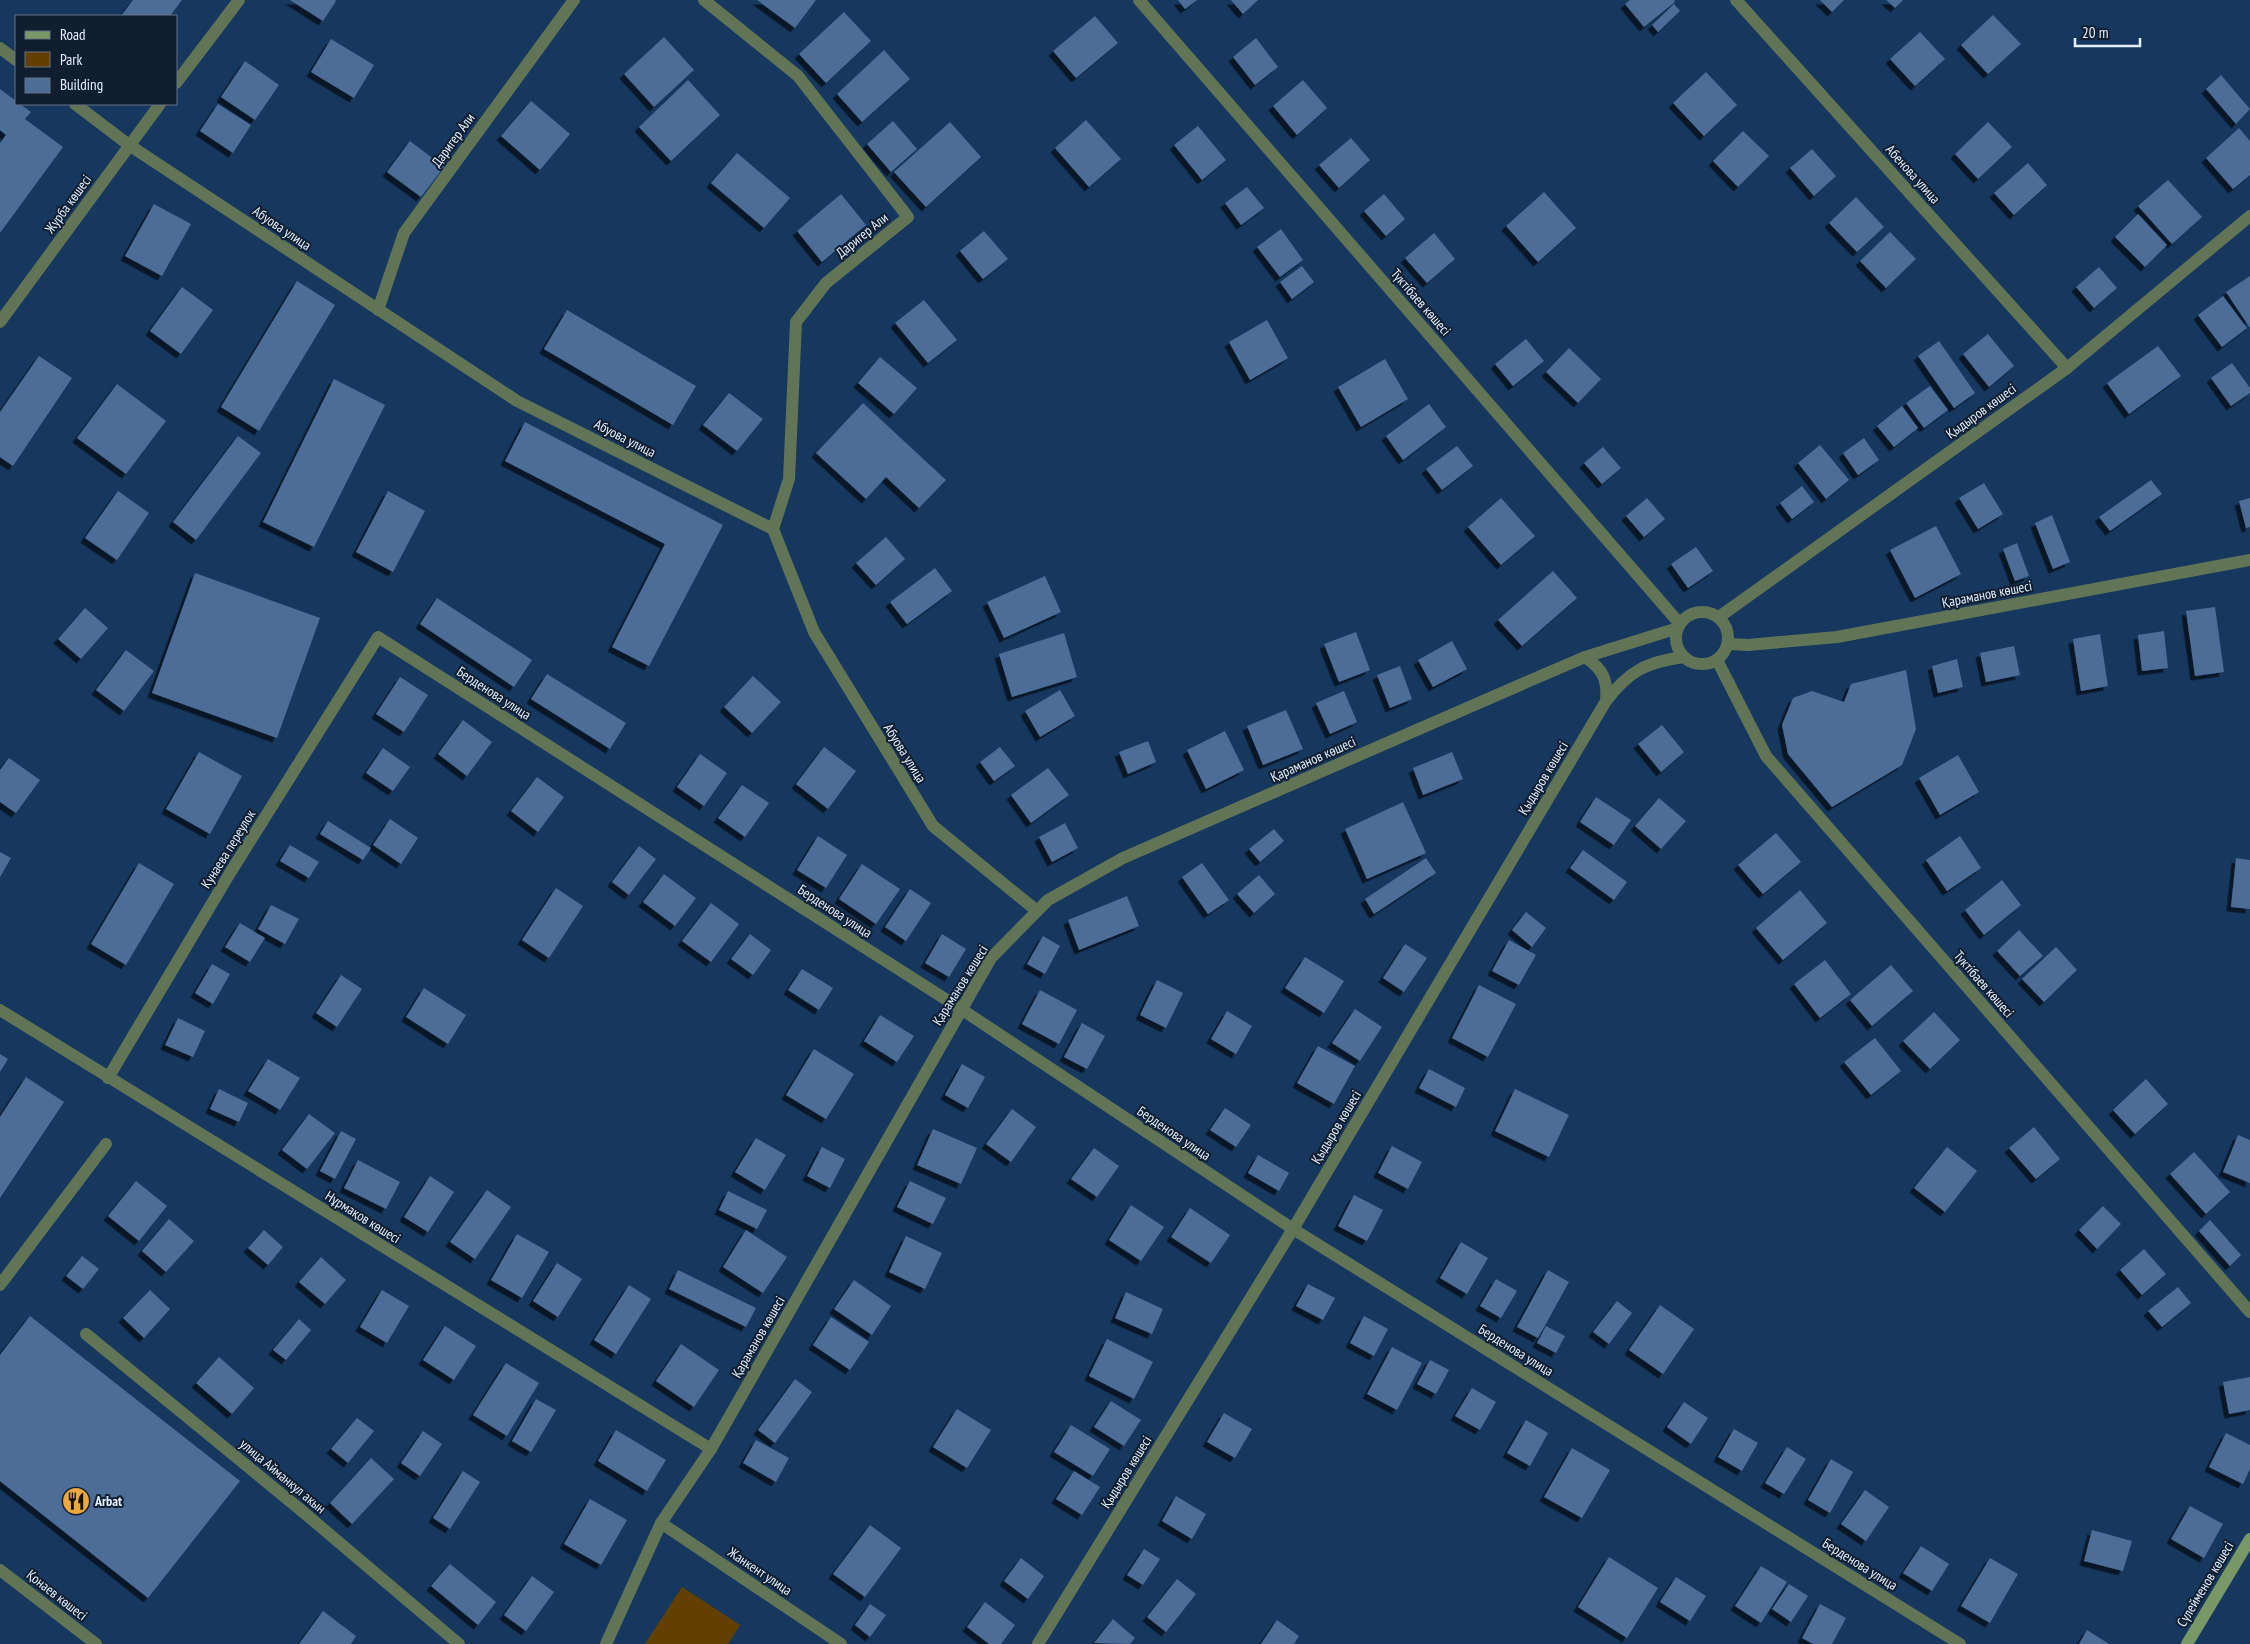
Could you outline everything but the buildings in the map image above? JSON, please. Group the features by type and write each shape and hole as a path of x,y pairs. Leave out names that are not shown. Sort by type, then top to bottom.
{"main road":[{"name":"Сүлейменов көшесі","path":"2186,1644 2250,1539"}],"street":[{"path":"178,79 238,0"},
{"name":"Даригер Али","path":"378,310 404,233 574,0"},
{"name":"Даригер Али","path":"704,0 798,76 908,217 826,283 796,322 789,479 773,529"},
{"name":"Түктібаев көшесі","path":"1139,0 1679,626"},
{"name":"Абенова улица","path":"1736,0 2067,368"},
{"path":"0,48 15,59"},
{"name":"Абуова улица","path":"76,105 129,145 517,401 773,529 814,632 933,826 1037,911"},
{"name":"Журба көшесі","path":"0,322 159,105"},
{"name":"Қыдыров көшесі","path":"1719,617 2067,368 2250,216"},
{"name":"Қараманов көшесі","path":"1728,644 1748,645 1837,637 2250,560"},
{"path":"1693,613 1711,613 1719,617 1728,634 1728,644 1724,653 1717,660 1700,664 1684,657 1678,649 1676,638 1679,626 1693,613"},
{"name":"Қараманов көшесі","path":"606,1644 661,1523 711,1449 991,958 1048,900 1123,858 1585,657 1679,626"},
{"name":"Берденова улица","path":"378,637 961,1009 1293,1229 1960,1644"},
{"name":"Кунаева переулок","path":"108,1078 230,873 378,637"},
{"path":"1585,657 1603,673 1607,686 1606,701"},
{"name":"Қыдыров көшесі","path":"1038,1644 1293,1229 1606,701 1621,682 1638,669 1660,660 1684,657"},
{"name":"Түктібаев көшесі","path":"1717,660 1766,756 2250,1312"},
{"name":"Нұрмақов көшесі","path":"0,1010 711,1449"},
{"path":"0,1285 106,1144"},
{"name":"улица Айманкул акын","path":"86,1334 302,1511 458,1644"},
{"name":"Жанкент улица","path":"661,1523 841,1644"},
{"name":"Қонаев көшесі","path":"0,1570 91,1642"}],"green space":[{"path":"682,1587 740,1625 728,1644 645,1644"}],"place":[{"name":"Arbat","path":"76,1501"}]}
